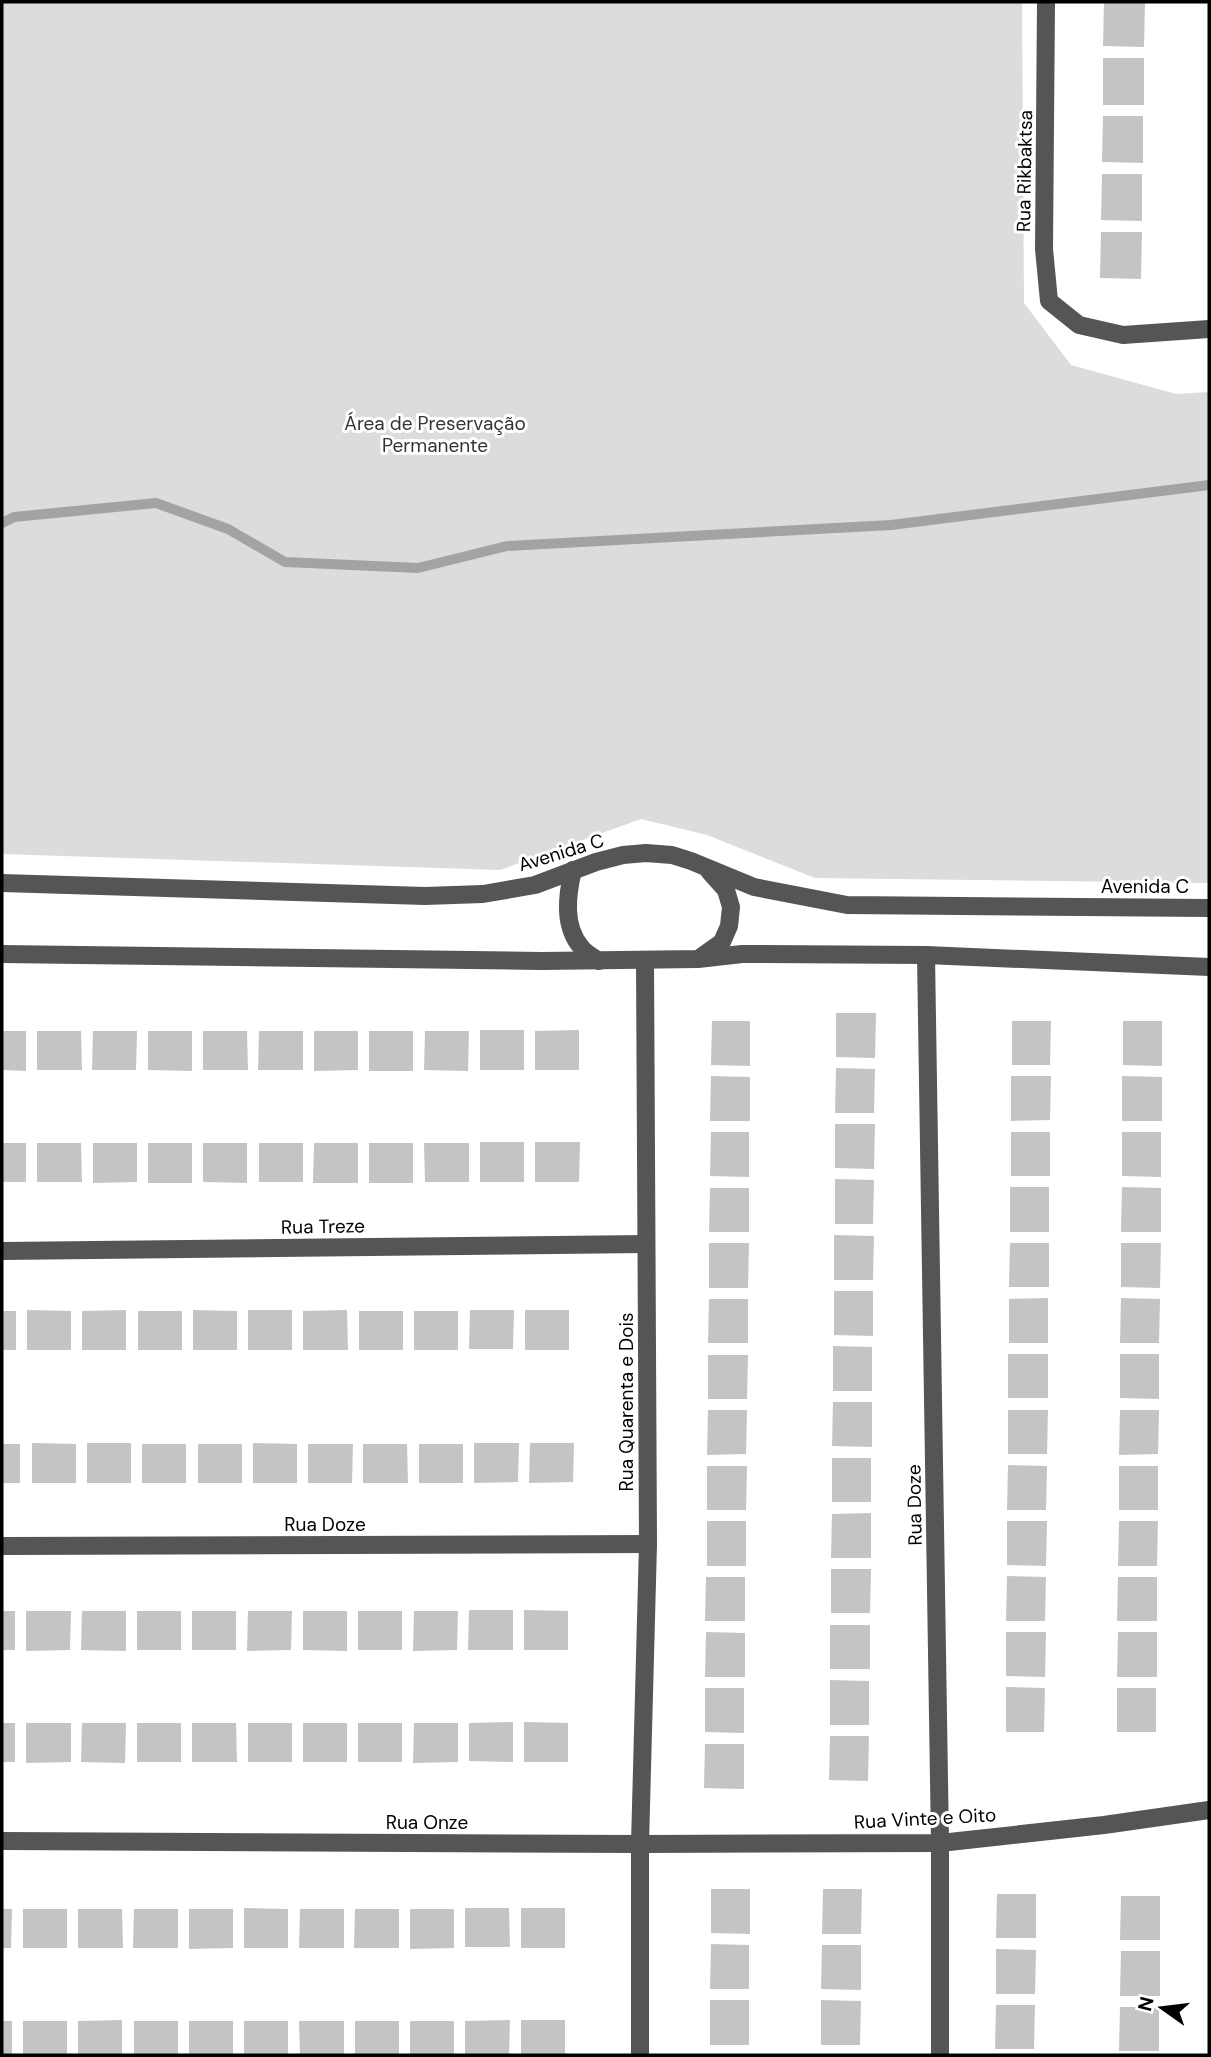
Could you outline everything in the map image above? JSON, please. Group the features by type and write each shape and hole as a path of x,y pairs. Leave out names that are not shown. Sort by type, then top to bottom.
{"street":[{"name":"Rua Rikbaktsa","path":"1046,2 1044,249 1049,301 1079,325 1123,335 1209,329"},
{"name":"Avenida C","path":"2,883 425,896 496,892 535,885 623,855 646,853 672,855 704,865 754,887 846,905 1209,908"},
{"path":"698,958 722,942 729,926 732,907 726,890 704,865"},
{"path":"573,870 568,892 572,932 581,948 599,961"},
{"path":"2,954 599,961 742,954 926,955 1209,967"},
{"name":"Rua Doze","path":"926,955 940,1843 940,2055"},
{"name":"Rua Quarenta e Dois","path":"640,1844 648,1544 645,960"},
{"name":"Rua Treze","path":"2,1251 646,1244"},
{"name":"Rua Doze","path":"2,1546 648,1544"},
{"name":"Rua Vinte e Oito","path":"640,1844 940,1843 1104,1825 1209,1810"},
{"name":"Rua Onze","path":"2,1841 640,1844"},
{"path":"640,1844 640,2055"}],"green space":[{"name":"Área de Preservação Permanente","path":"2,2 1022,2 1024,303 1071,365 1176,394 1209,392 1209,883 815,878 707,835 641,819 500,870 2,854"}],"building":[{"path":"1104,2 1145,2 1144,47 1103,46"},
{"path":"1103,58 1144,58 1144,105 1103,105"},
{"path":"1103,116 1143,116 1143,163 1102,162"},
{"path":"1102,174 1142,174 1142,221 1101,220"},
{"path":"1101,232 1142,232 1141,279 1100,278"},
{"path":"836,1013 876,1013 875,1058 836,1057"},
{"path":"712,1021 750,1021 750,1066 711,1065"},
{"path":"1012,1021 1051,1021 1050,1065 1012,1065"},
{"path":"1123,1021 1162,1021 1162,1066 1123,1065"},
{"path":"480,1030 524,1030 524,1070 480,1070"},
{"path":"579,1030 579,1070 535,1070 535,1031"},
{"path":"2,1031 26,1031 26,1071 2,1070"},
{"path":"37,1031 81,1031 82,1070 37,1070"},
{"path":"93,1031 137,1031 136,1070 92,1070"},
{"path":"148,1031 192,1031 192,1071 148,1070"},
{"path":"203,1031 247,1031 248,1070 203,1070"},
{"path":"259,1031 303,1031 303,1070 258,1070"},
{"path":"314,1031 358,1031 358,1070 314,1071"},
{"path":"369,1031 413,1031 413,1071 369,1071"},
{"path":"425,1031 469,1031 468,1071 424,1070"},
{"path":"836,1068 875,1069 874,1113 835,1113"},
{"path":"711,1076 750,1077 750,1121 710,1121"},
{"path":"1011,1076 1051,1076 1050,1120 1011,1121"},
{"path":"1122,1076 1162,1077 1162,1121 1122,1121"},
{"path":"835,1124 875,1124 874,1169 835,1168"},
{"path":"711,1132 749,1132 749,1177 710,1176"},
{"path":"1011,1132 1050,1132 1050,1176 1011,1176"},
{"path":"1122,1132 1161,1132 1161,1177 1122,1176"},
{"path":"480,1142 524,1142 524,1182 480,1182"},
{"path":"535,1142 580,1142 579,1182 535,1182"},
{"path":"2,1143 26,1143 26,1182 2,1182"},
{"path":"37,1143 81,1143 82,1182 37,1182"},
{"path":"93,1143 137,1143 137,1182 93,1183"},
{"path":"148,1143 192,1143 192,1183 148,1183"},
{"path":"203,1143 247,1143 247,1183 203,1182"},
{"path":"259,1143 303,1143 303,1182 259,1182"},
{"path":"314,1143 358,1143 358,1183 313,1183"},
{"path":"369,1143 413,1143 413,1183 369,1183"},
{"path":"424,1143 469,1143 469,1182 425,1182"},
{"path":"835,1179 874,1180 873,1224 835,1224"},
{"path":"1010,1187 1049,1187 1049,1232 1010,1232"},
{"path":"1122,1187 1161,1188 1161,1232 1121,1232"},
{"path":"710,1188 749,1188 749,1232 709,1232"},
{"path":"834,1235 874,1236 873,1280 834,1280"},
{"path":"709,1243 749,1243 748,1288 709,1288"},
{"path":"1010,1243 1049,1243 1049,1287 1009,1287"},
{"path":"1121,1243 1161,1243 1160,1288 1121,1287"},
{"path":"834,1291 873,1291 873,1336 834,1335"},
{"path":"1048,1298 1048,1343 1009,1343 1009,1299"},
{"path":"1121,1298 1160,1299 1159,1343 1120,1343"},
{"path":"709,1299 748,1299 748,1343 708,1343"},
{"path":"27,1310 71,1311 71,1350 27,1350"},
{"path":"126,1310 126,1350 82,1350 82,1311"},
{"path":"193,1310 237,1311 237,1350 193,1350"},
{"path":"248,1310 292,1310 292,1350 248,1350"},
{"path":"347,1310 348,1350 303,1350 303,1311"},
{"path":"470,1310 514,1310 513,1349 469,1349"},
{"path":"525,1310 569,1310 569,1350 525,1350"},
{"path":"2,1311 16,1311 16,1350 2,1350"},
{"path":"138,1311 182,1311 182,1350 138,1350"},
{"path":"359,1311 403,1311 403,1350 359,1350"},
{"path":"414,1311 458,1311 458,1350 414,1350"},
{"path":"833,1346 872,1347 872,1391 833,1391"},
{"path":"1008,1354 1048,1354 1048,1398 1008,1398"},
{"path":"1120,1354 1159,1354 1159,1399 1120,1398"},
{"path":"708,1355 748,1355 747,1399 708,1399"},
{"path":"833,1402 872,1402 872,1447 832,1446"},
{"path":"708,1410 747,1410 746,1454 707,1455"},
{"path":"1008,1410 1048,1410 1047,1454 1008,1454"},
{"path":"1120,1410 1159,1410 1158,1454 1119,1455"},
{"path":"32,1443 76,1444 76,1483 32,1483"},
{"path":"87,1443 131,1443 131,1483 87,1483"},
{"path":"253,1443 297,1444 297,1483 253,1483"},
{"path":"474,1443 519,1443 518,1482 474,1483"},
{"path":"530,1443 574,1443 573,1482 529,1483"},
{"path":"2,1444 20,1444 20,1483 2,1483"},
{"path":"142,1444 186,1444 186,1483 142,1483"},
{"path":"198,1444 242,1444 242,1483 198,1483"},
{"path":"308,1444 353,1444 352,1483 308,1483"},
{"path":"363,1444 407,1444 408,1483 363,1483"},
{"path":"419,1444 463,1444 463,1483 419,1483"},
{"path":"832,1458 871,1458 871,1502 832,1502"},
{"path":"1008,1465 1047,1466 1046,1510 1007,1510"},
{"path":"707,1466 747,1466 746,1510 707,1510"},
{"path":"1119,1466 1158,1466 1158,1510 1119,1510"},
{"path":"871,1513 871,1558 831,1558 832,1514"},
{"path":"707,1521 746,1521 746,1566 707,1566"},
{"path":"1007,1521 1047,1521 1046,1566 1007,1565"},
{"path":"1119,1521 1158,1521 1157,1566 1118,1566"},
{"path":"831,1569 871,1569 870,1613 831,1613"},
{"path":"1007,1576 1046,1577 1045,1621 1006,1621"},
{"path":"706,1577 745,1577 745,1621 705,1621"},
{"path":"1118,1577 1157,1577 1157,1621 1117,1621"},
{"path":"469,1610 513,1610 513,1650 468,1650"},
{"path":"524,1610 568,1611 568,1650 524,1650"},
{"path":"2,1611 15,1611 15,1650 2,1650"},
{"path":"26,1611 71,1611 70,1650 26,1651"},
{"path":"82,1611 126,1611 126,1651 81,1650"},
{"path":"137,1611 181,1611 181,1650 137,1650"},
{"path":"192,1611 236,1611 236,1650 192,1650"},
{"path":"248,1611 292,1611 291,1650 247,1651"},
{"path":"303,1611 347,1611 347,1651 303,1650"},
{"path":"358,1611 402,1611 402,1650 358,1650"},
{"path":"414,1611 458,1611 457,1650 413,1651"},
{"path":"830,1625 870,1625 870,1669 830,1669"},
{"path":"706,1632 745,1633 745,1677 705,1677"},
{"path":"1006,1632 1046,1632 1045,1677 1006,1676"},
{"path":"1118,1632 1157,1632 1157,1677 1117,1677"},
{"path":"830,1680 869,1681 869,1725 830,1725"},
{"path":"1006,1687 1045,1688 1044,1732 1006,1732"},
{"path":"705,1688 744,1688 744,1733 705,1732"},
{"path":"1117,1688 1156,1688 1156,1732 1117,1732"},
{"path":"513,1722 513,1762 469,1761 469,1723"},
{"path":"524,1722 568,1723 568,1762 524,1762"},
{"path":"2,1723 15,1723 15,1762 2,1762"},
{"path":"26,1723 71,1723 71,1762 26,1763"},
{"path":"82,1723 126,1723 125,1763 81,1762"},
{"path":"137,1723 181,1723 181,1762 137,1762"},
{"path":"192,1723 236,1723 237,1762 192,1762"},
{"path":"248,1723 292,1723 292,1762 248,1762"},
{"path":"303,1723 347,1723 347,1762 303,1762"},
{"path":"358,1723 402,1723 402,1762 358,1762"},
{"path":"414,1723 458,1723 458,1762 413,1763"},
{"path":"830,1736 869,1736 868,1781 829,1780"},
{"path":"705,1744 744,1744 744,1789 704,1788"},
{"path":"711,1889 750,1889 750,1934 711,1933"},
{"path":"823,1889 862,1889 861,1934 822,1934"},
{"path":"997,1894 1036,1894 1036,1938 996,1938"},
{"path":"1121,1896 1160,1896 1160,1940 1120,1940"},
{"path":"244,1908 288,1909 288,1948 244,1948"},
{"path":"465,1908 509,1908 510,1947 465,1947"},
{"path":"521,1908 565,1908 565,1948 521,1948"},
{"path":"2,1909 12,1909 11,1948 2,1948"},
{"path":"23,1909 67,1909 67,1948 23,1948"},
{"path":"78,1909 122,1909 123,1948 78,1948"},
{"path":"134,1909 178,1909 178,1948 133,1948"},
{"path":"189,1909 233,1909 233,1948 189,1949"},
{"path":"300,1909 344,1909 344,1948 299,1948"},
{"path":"355,1909 399,1909 399,1948 354,1948"},
{"path":"410,1909 454,1909 454,1948 410,1949"},
{"path":"711,1944 749,1945 749,1989 710,1989"},
{"path":"822,1945 861,1945 861,1990 821,1989"},
{"path":"996,1949 1036,1950 1035,1994 996,1994"},
{"path":"1121,1951 1160,1951 1160,1996 1120,1996"},
{"path":"710,2000 749,2000 749,2045 710,2045"},
{"path":"821,2000 861,2001 860,2045 821,2045"},
{"path":"996,2005 1035,2005 1034,2049 995,2049"},
{"path":"1120,2007 1159,2007 1159,2051 1119,2051"},
{"path":"122,2020 122,2055 78,2055 78,2021"},
{"path":"510,2020 509,2055 465,2055 465,2021"},
{"path":"521,2020 565,2020 565,2055 521,2055"},
{"path":"2,2021 12,2021 12,2055 2,2055"},
{"path":"23,2021 67,2021 67,2055 23,2055"},
{"path":"134,2021 178,2021 178,2055 134,2055"},
{"path":"189,2021 233,2021 233,2055 189,2055"},
{"path":"244,2021 288,2021 288,2055 244,2055"},
{"path":"299,2021 344,2021 344,2055 300,2055"},
{"path":"355,2021 399,2021 399,2055 355,2055"},
{"path":"410,2021 454,2021 454,2055 410,2055"}],"waterway":[{"path":"2,523 14,517 156,503 228,529 285,562 418,568 507,546 891,525 1209,485"}]}
